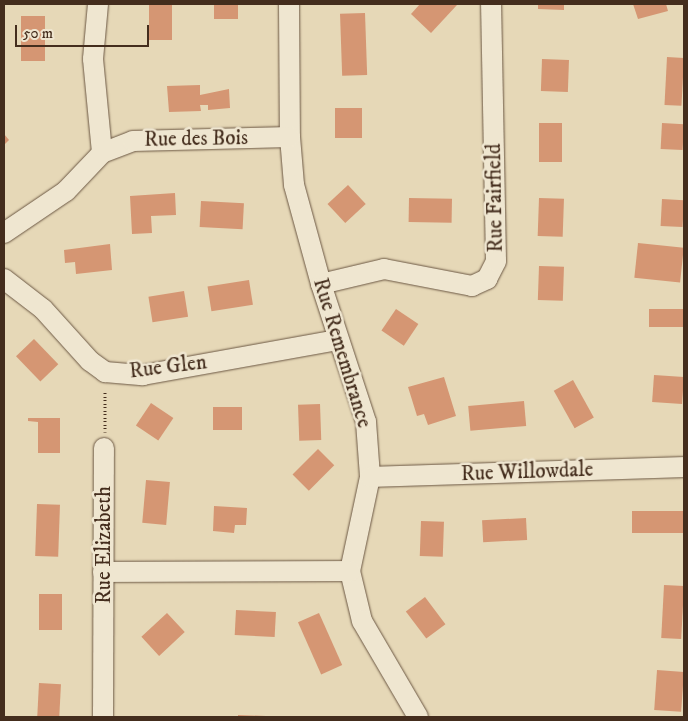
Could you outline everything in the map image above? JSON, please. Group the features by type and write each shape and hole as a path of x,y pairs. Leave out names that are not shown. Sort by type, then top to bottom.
{"street":[{"path":"98,4 93,59 102,153"},
{"name":"Rue Remembrance","path":"289,4 290,138 294,185 338,340 366,422 370,477 350,571 362,621 418,717"},
{"name":"Rue Fairfield","path":"321,284 384,268 472,286 487,279 496,261 491,4"},
{"name":"Rue des Bois","path":"6,227 66,191 102,153 133,141 290,138"},
{"name":"Rue Glen","path":"4,279 43,309 90,361 105,372 143,375 338,340"},
{"name":"Rue Elizabeth","path":"103,717 104,448"},
{"name":"Rue Willowdale","path":"370,477 684,467"},
{"path":"103,572 350,571"}],"path":[{"path":"104,448 105,372"}],"building":[{"path":"149,4 172,4 172,40 149,40"},
{"path":"214,4 238,4 238,19 214,19"},
{"path":"420,4 457,5 431,33 411,14"},
{"path":"538,4 564,4 564,10 538,9"},
{"path":"633,4 666,4 668,11 638,19"},
{"path":"365,13 367,75 342,76 340,14"},
{"path":"21,16 45,16 45,61 21,61"},
{"path":"667,57 684,58 681,106 664,105"},
{"path":"542,59 569,60 568,92 541,91"},
{"path":"200,85 200,95 229,89 230,108 208,110 208,105 200,105 201,111 169,112 167,86"},
{"path":"335,108 362,108 362,138 335,138"},
{"path":"539,123 562,123 562,162 539,162"},
{"path":"662,123 684,124 683,150 661,149"},
{"path":"4,134 9,140 4,145"},
{"path":"348,185 366,204 345,223 328,204"},
{"path":"175,193 176,215 151,216 152,233 132,234 130,196"},
{"path":"409,198 452,199 452,223 409,222"},
{"path":"539,198 564,199 563,237 538,236"},
{"path":"662,199 684,200 683,227 661,226"},
{"path":"201,201 244,203 243,229 200,227"},
{"path":"638,243 684,248 680,283 634,278"},
{"path":"110,244 112,270 76,274 75,262 65,263 64,250"},
{"path":"539,266 564,267 563,301 538,300"},
{"path":"249,280 253,305 211,311 208,287"},
{"path":"184,291 188,317 153,322 148,297"},
{"path":"396,309 418,324 404,346 381,331"},
{"path":"649,309 684,309 684,327 649,327"},
{"path":"34,339 58,364 40,382 16,356"},
{"path":"654,375 684,377 682,404 652,402"},
{"path":"444,377 456,416 428,425 424,414 417,416 408,387"},
{"path":"573,380 594,418 575,428 554,391"},
{"path":"524,401 526,426 470,431 468,406"},
{"path":"151,403 173,418 158,440 136,425"},
{"path":"320,404 321,440 299,441 298,405"},
{"path":"213,407 242,407 242,430 213,430"},
{"path":"28,418 60,418 60,453 38,453 38,422 28,421"},
{"path":"318,449 334,465 309,491 293,474"},
{"path":"146,480 170,482 166,525 142,523"},
{"path":"37,504 60,505 58,557 35,556"},
{"path":"214,506 247,508 246,525 235,525 234,533 213,531"},
{"path":"632,511 684,511 684,533 632,533"},
{"path":"526,518 527,540 483,542 482,520"},
{"path":"421,521 444,522 443,557 420,556"},
{"path":"664,585 684,586 681,639 661,638"},
{"path":"39,594 62,594 62,630 39,630"},
{"path":"425,597 445,624 426,639 406,611"},
{"path":"236,610 276,612 275,637 235,635"},
{"path":"167,613 185,632 159,656 141,637"},
{"path":"319,613 342,665 321,674 298,622"},
{"path":"657,670 684,672 681,712 654,710"},
{"path":"39,683 61,684 59,717 37,717"},
{"path":"238,715 266,716 266,717 238,717"}]}
